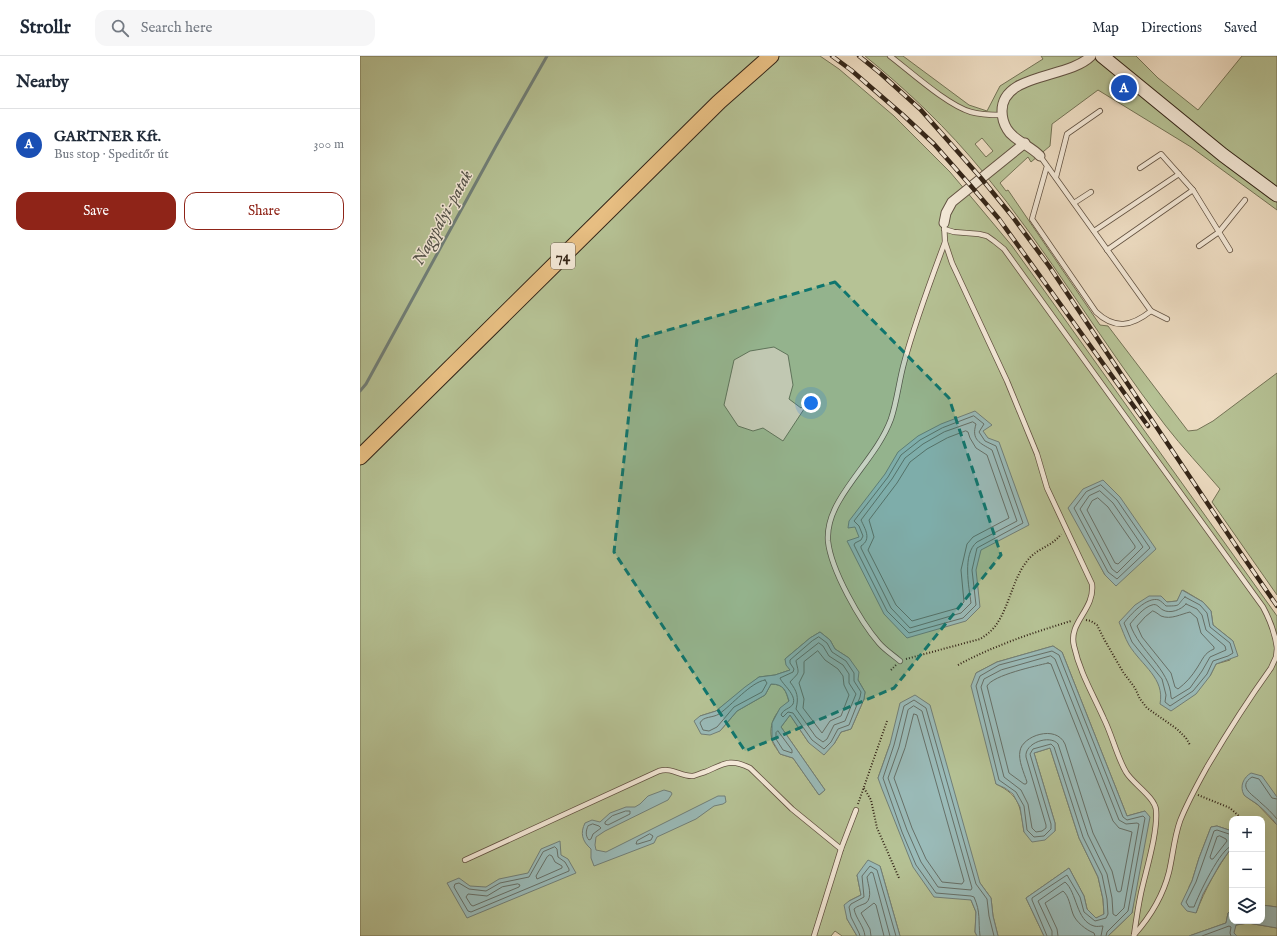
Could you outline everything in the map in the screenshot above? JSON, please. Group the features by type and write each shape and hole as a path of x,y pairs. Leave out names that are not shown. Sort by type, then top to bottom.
{"main road":[{"path":"1102,56 1223,155 1277,195"},
{"name":"74","path":"360,457 719,102 770,57"}],"street":[{"path":"1040,156 1025,143 1010,134 1006,128 1002,115 1004,100 1012,89 1034,79 1050,76 1068,69 1091,56"},
{"path":"944,226 946,212 952,202 1025,143"}],"lane":[{"path":"890,56 960,108 970,112 982,114 1002,115"},
{"path":"1056,177 1067,134 1100,111"},
{"path":"1140,168 1161,154 1193,190 1230,250"},
{"path":"1040,156 1151,312 1167,319"},
{"path":"1047,166 1032,219 1096,312 1106,320 1121,324 1135,322 1151,312"},
{"path":"1094,231 1179,174"},
{"path":"1107,250 1193,190"},
{"path":"1074,203 1091,192"},
{"path":"1199,246 1219,232 1245,200"},
{"path":"944,226 945,242 952,263 1007,381 1037,454 1047,488 1092,584 1092,598 1088,608 1080,618 1073,635 1073,645 1085,681 1104,718 1126,772 1151,799 1156,810 1154,834 1140,895 1134,936"},
{"path":"944,226 954,232 987,236 1004,249 1263,607 1271,624 1277,648 1276,657 1271,668 1229,729 1193,793 1174,838 1169,871 1165,883 1152,912 1134,936"},
{"path":"900,661 880,644 848,598 830,550 828,528 838,502 876,446 891,418 907,355 925,295 945,242"},
{"path":"465,860 659,771 666,769 691,776 725,763 732,762 750,768 792,809 841,850"},
{"path":"814,936 841,850 856,810"}],"path":[{"path":"900,661 980,639 987,634 998,623 1014,585 1026,562 1035,552 1057,540 1065,529"},
{"path":"958,665 976,656 1039,631 1080,618 1091,621 1097,625 1123,672 1135,688 1143,703 1147,708 1177,729 1186,738 1190,745"},
{"path":"856,810 887,721"},
{"path":"864,788 871,800 877,828 899,878"},
{"path":"1193,793 1230,808 1239,816"}],"highlighted area":[{"path":"835,282 949,398 1001,555 894,688 745,751 614,552 637,339"}],"green space":[{"path":"360,56 820,56 839,69 894,116 950,172 1012,246 1277,616 1277,797 1244,795 1258,805 1277,825 1277,907 1265,905 1265,816 1229,816 1229,830 1217,826 1211,827 1189,887 1196,913 1212,879 1229,851 1229,912 1226,923 1189,936 1108,936 1132,913 1145,811 1127,816 1062,652 1053,646 997,662 976,673 996,784 1010,793 1018,803 1024,832 1055,831 1055,823 1034,753 1050,748 1079,838 1098,877 1103,899 1104,915 1096,918 1087,909 1084,896 1069,868 1026,898 1044,936 998,936 993,916 991,898 890,744 878,778 971,900 976,912 975,932 977,936 900,936 880,866 857,875 861,895 849,901 847,919 857,936 842,936 835,931 831,936 360,936","holes":["774,347 788,355 793,385 789,399 801,408 810,400 783,441 763,428 753,431 738,426 724,405 734,360 750,351","1091,548 1116,586 1105,575","1183,590 1203,602 1211,611 1213,625 1233,641 1230,660 1216,664 1210,676 1162,695 1158,681 1167,602 1177,601","820,632 830,640 835,649 849,658 858,680 865,692 864,699 851,729 841,732 834,744 809,743 790,715 781,727 825,790 819,795 793,758 780,754 774,746 771,734 772,723 780,709 789,702 784,689 779,685 771,684 765,695 737,711 720,731 700,716 716,711 759,677 775,675 790,670 785,659 810,638"]},
{"path":"865,56 903,56 969,105 987,111 1000,86 1043,59 1041,56 1136,56 1158,78 1198,110 1242,56 1277,56 1277,210 1191,147 1098,90 1052,124 1050,146 1031,162 1028,157 1000,183 1006,191 1008,190 1100,325 1108,326 1188,431 1197,430 1213,421 1277,373 1277,595 1212,502 1220,489 1185,449 1142,394 1007,202 970,156 942,126","holes":["982,138 993,151 986,157 975,144"]},
{"path":"1254,924 1277,928 1277,936 1237,936 1233,933 1236,925"}],"water":[{"path":"975,411 992,425 983,431 988,438 999,442 1029,525 981,550 976,570 980,607 966,621 907,638 884,614 847,541 859,537 855,527 848,528 849,521 885,474 898,452 918,436 941,424"},
{"path":"1103,480 1120,497 1156,549 1116,586 1105,575 1068,508 1083,489"},
{"path":"1182,590 1203,602 1211,611 1213,625 1233,641 1238,656 1216,664 1210,676 1196,694 1171,711 1160,704 1161,695 1156,679 1129,645 1119,622 1135,605 1149,596 1161,596 1167,602 1177,601"},
{"path":"820,632 830,640 835,649 849,658 859,672 858,680 865,692 864,699 851,729 841,732 834,744 824,755 809,743 790,715 781,727 825,790 819,795 793,758 780,754 772,740 772,723 780,708 789,701 784,689 779,685 771,684 765,695 737,711 720,731 710,735 701,734 694,721 700,716 716,711 759,677 775,675 790,670 786,665 785,659 810,638"},
{"path":"1053,646 1062,652 1127,816 1145,811 1150,817 1132,913 1108,936 1044,936 1026,898 1069,868 1084,896 1087,909 1096,918 1104,914 1103,899 1098,877 1079,838 1050,748 1034,753 1055,823 1055,831 1045,840 1032,842 1024,832 1020,807 1013,794 996,784 971,686 976,673 997,662"},
{"path":"915,695 930,705 980,883 991,898 993,916 998,936 977,936 975,932 976,912 971,900 934,897 913,867 878,778 890,744 900,703"},
{"path":"1251,773 1262,776 1277,797 1277,825 1260,806 1244,795 1242,785 1246,777"},
{"path":"664,790 671,792 672,794 668,800 605,831 596,837 596,850 606,852 718,796 725,796 726,802 714,806 696,819 657,837 654,843 594,866 591,858 591,849 584,840 582,834 585,823 592,820 600,822 610,813 626,807 635,807 648,796"},
{"path":"1217,826 1229,830 1229,851 1203,894 1196,913 1187,911 1181,904 1192,881 1211,827"},
{"path":"560,841 561,855 568,859 576,873 467,918 447,883 459,878 470,886 486,887 499,879 528,873 541,849"},
{"path":"868,860 880,866 900,936 857,936 847,919 844,905 861,895 857,875"},
{"path":"1265,905 1277,907 1277,928 1254,924 1265,924"},
{"path":"1229,912 1229,924 1242,924 1236,925 1234,933 1237,936 1189,936 1226,923"}],"waterway":[{"name":"Nagypályi-patak","path":"360,391 366,384 547,56"}],"railway":[{"path":"832,56 851,70 903,115 934,144 971,186 999,219 1148,426"},
{"path":"859,56 920,109 981,178 1012,216 1049,266 1277,606"}],"place":[{"name":"GARTNER Kft.","path":"1124,88"}]}
